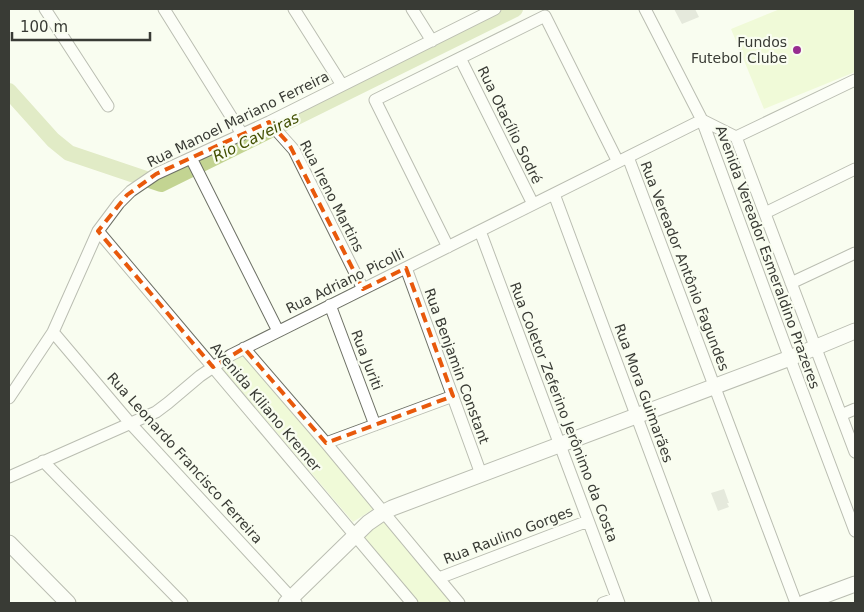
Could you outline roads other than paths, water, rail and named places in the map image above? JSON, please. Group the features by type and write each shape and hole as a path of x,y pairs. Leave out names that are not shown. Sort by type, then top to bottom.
{"street":[{"path":"45,9 108,106"},
{"path":"164,9 242,134"},
{"path":"294,9 342,85"},
{"path":"412,9 432,41"},
{"name":"Rua Manoel Mariano Ferreira","path":"9,398 53,332 98,231 119,203 131,191 156,174 192,160 495,9"},
{"path":"645,9 702,120"},
{"name":"Rua Vereador Antônio Fagundes","path":"460,58 545,16 623,160 714,386 796,603"},
{"path":"448,247 375,100 460,58"},
{"name":"Rua Otacílio Sodré","path":"460,58 533,204"},
{"path":"736,137 855,80"},
{"name":"Avenida Vereador Esmeraldino Prazeres","path":"702,120 736,137 855,452"},
{"name":"Avenida Vereador Esmeraldino Prazeres","path":"702,120 855,531"},
{"name":"Rua Adriano Picolli","path":"9,477 163,408 212,367 244,348 702,120"},
{"name":"Rua Ireno Martins","path":"270,122 294,150 363,289"},
{"path":"192,160 278,331"},
{"path":"765,213 855,169"},
{"name":"Rua Mora Guimarães","path":"554,194 706,603"},
{"name":"Avenida Kiliano Kremer","path":"98,231 412,603"},
{"name":"Rua Coletor Zeferino Jerônimo da Costa","path":"480,231 618,601"},
{"path":"791,283 855,253"},
{"name":"Rua Benjamin Constant","path":"406,268 481,474"},
{"name":"Rua Juriti","path":"330,305 375,425"},
{"path":"291,602 355,535 384,512 790,358 855,331"},
{"name":"Rua Leonardo Francisco Ferreira","path":"53,332 130,423 291,602"},
{"name":"Avenida Kiliano Kremer","path":"244,348 460,603"},
{"path":"326,443 453,396"},
{"path":"841,415 855,409"},
{"path":"43,461 182,603"},
{"name":"Rua Raulino Gorges","path":"439,578 588,521"},
{"path":"9,543 68,603"},
{"path":"804,603 855,584"},
{"path":"603,603 618,601"}],"waterway":[{"name":"Rio Caveiras","path":"9,91 53,140 69,153 161,184 515,9"}],"place":[{"name":"Fundos Futebol Clube","path":"797,50"}]}
